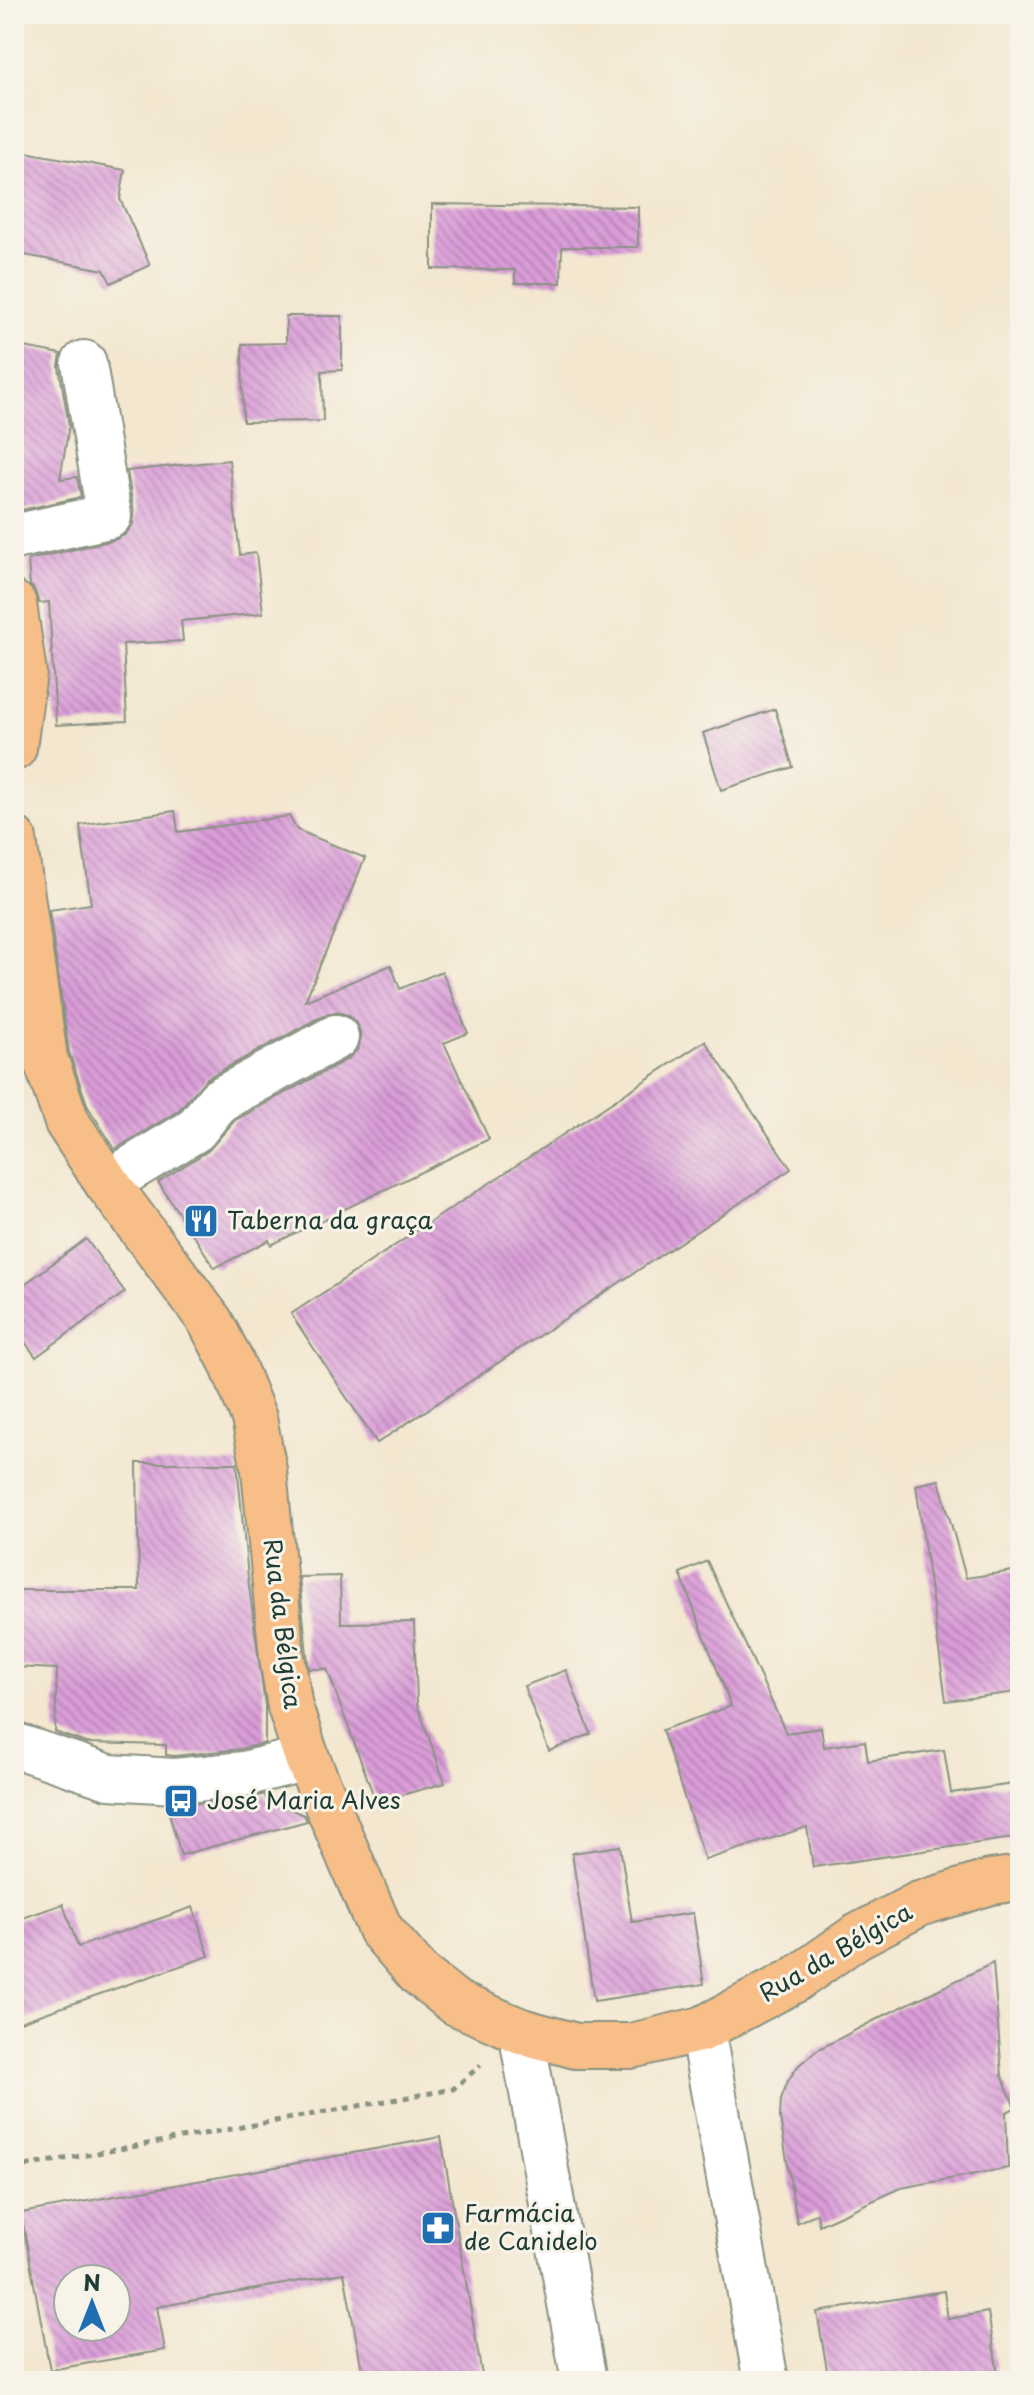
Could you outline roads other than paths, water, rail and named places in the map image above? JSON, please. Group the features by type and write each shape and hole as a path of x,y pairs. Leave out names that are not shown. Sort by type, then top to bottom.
{"main road":[{"path":"14,604 24,673 14,748"},
{"name":"Rua da Bélgica","path":"14,839 45,1058 67,1122 107,1183 210,1321 231,1361 254,1418 264,1470 282,1657 290,1707 307,1758 380,1929 418,1973 456,2003 521,2031 576,2046 631,2046 702,2029 795,1980 856,1937 919,1904 991,1882 1020,1878"}],"street":[{"path":"14,537 109,516 84,363"},
{"path":"107,1183 195,1130 219,1100 336,1037"},
{"path":"14,1745 109,1777 175,1781 244,1774 307,1758"},
{"path":"702,2029 766,2381"},
{"path":"521,2031 584,2381"}],"place":[{"name":"Taberna da graça","path":"201,1221"},
{"name":"José Maria Alves","path":"181,1801"},
{"name":"Farmácia de Canidelo","path":"438,2228"}]}
